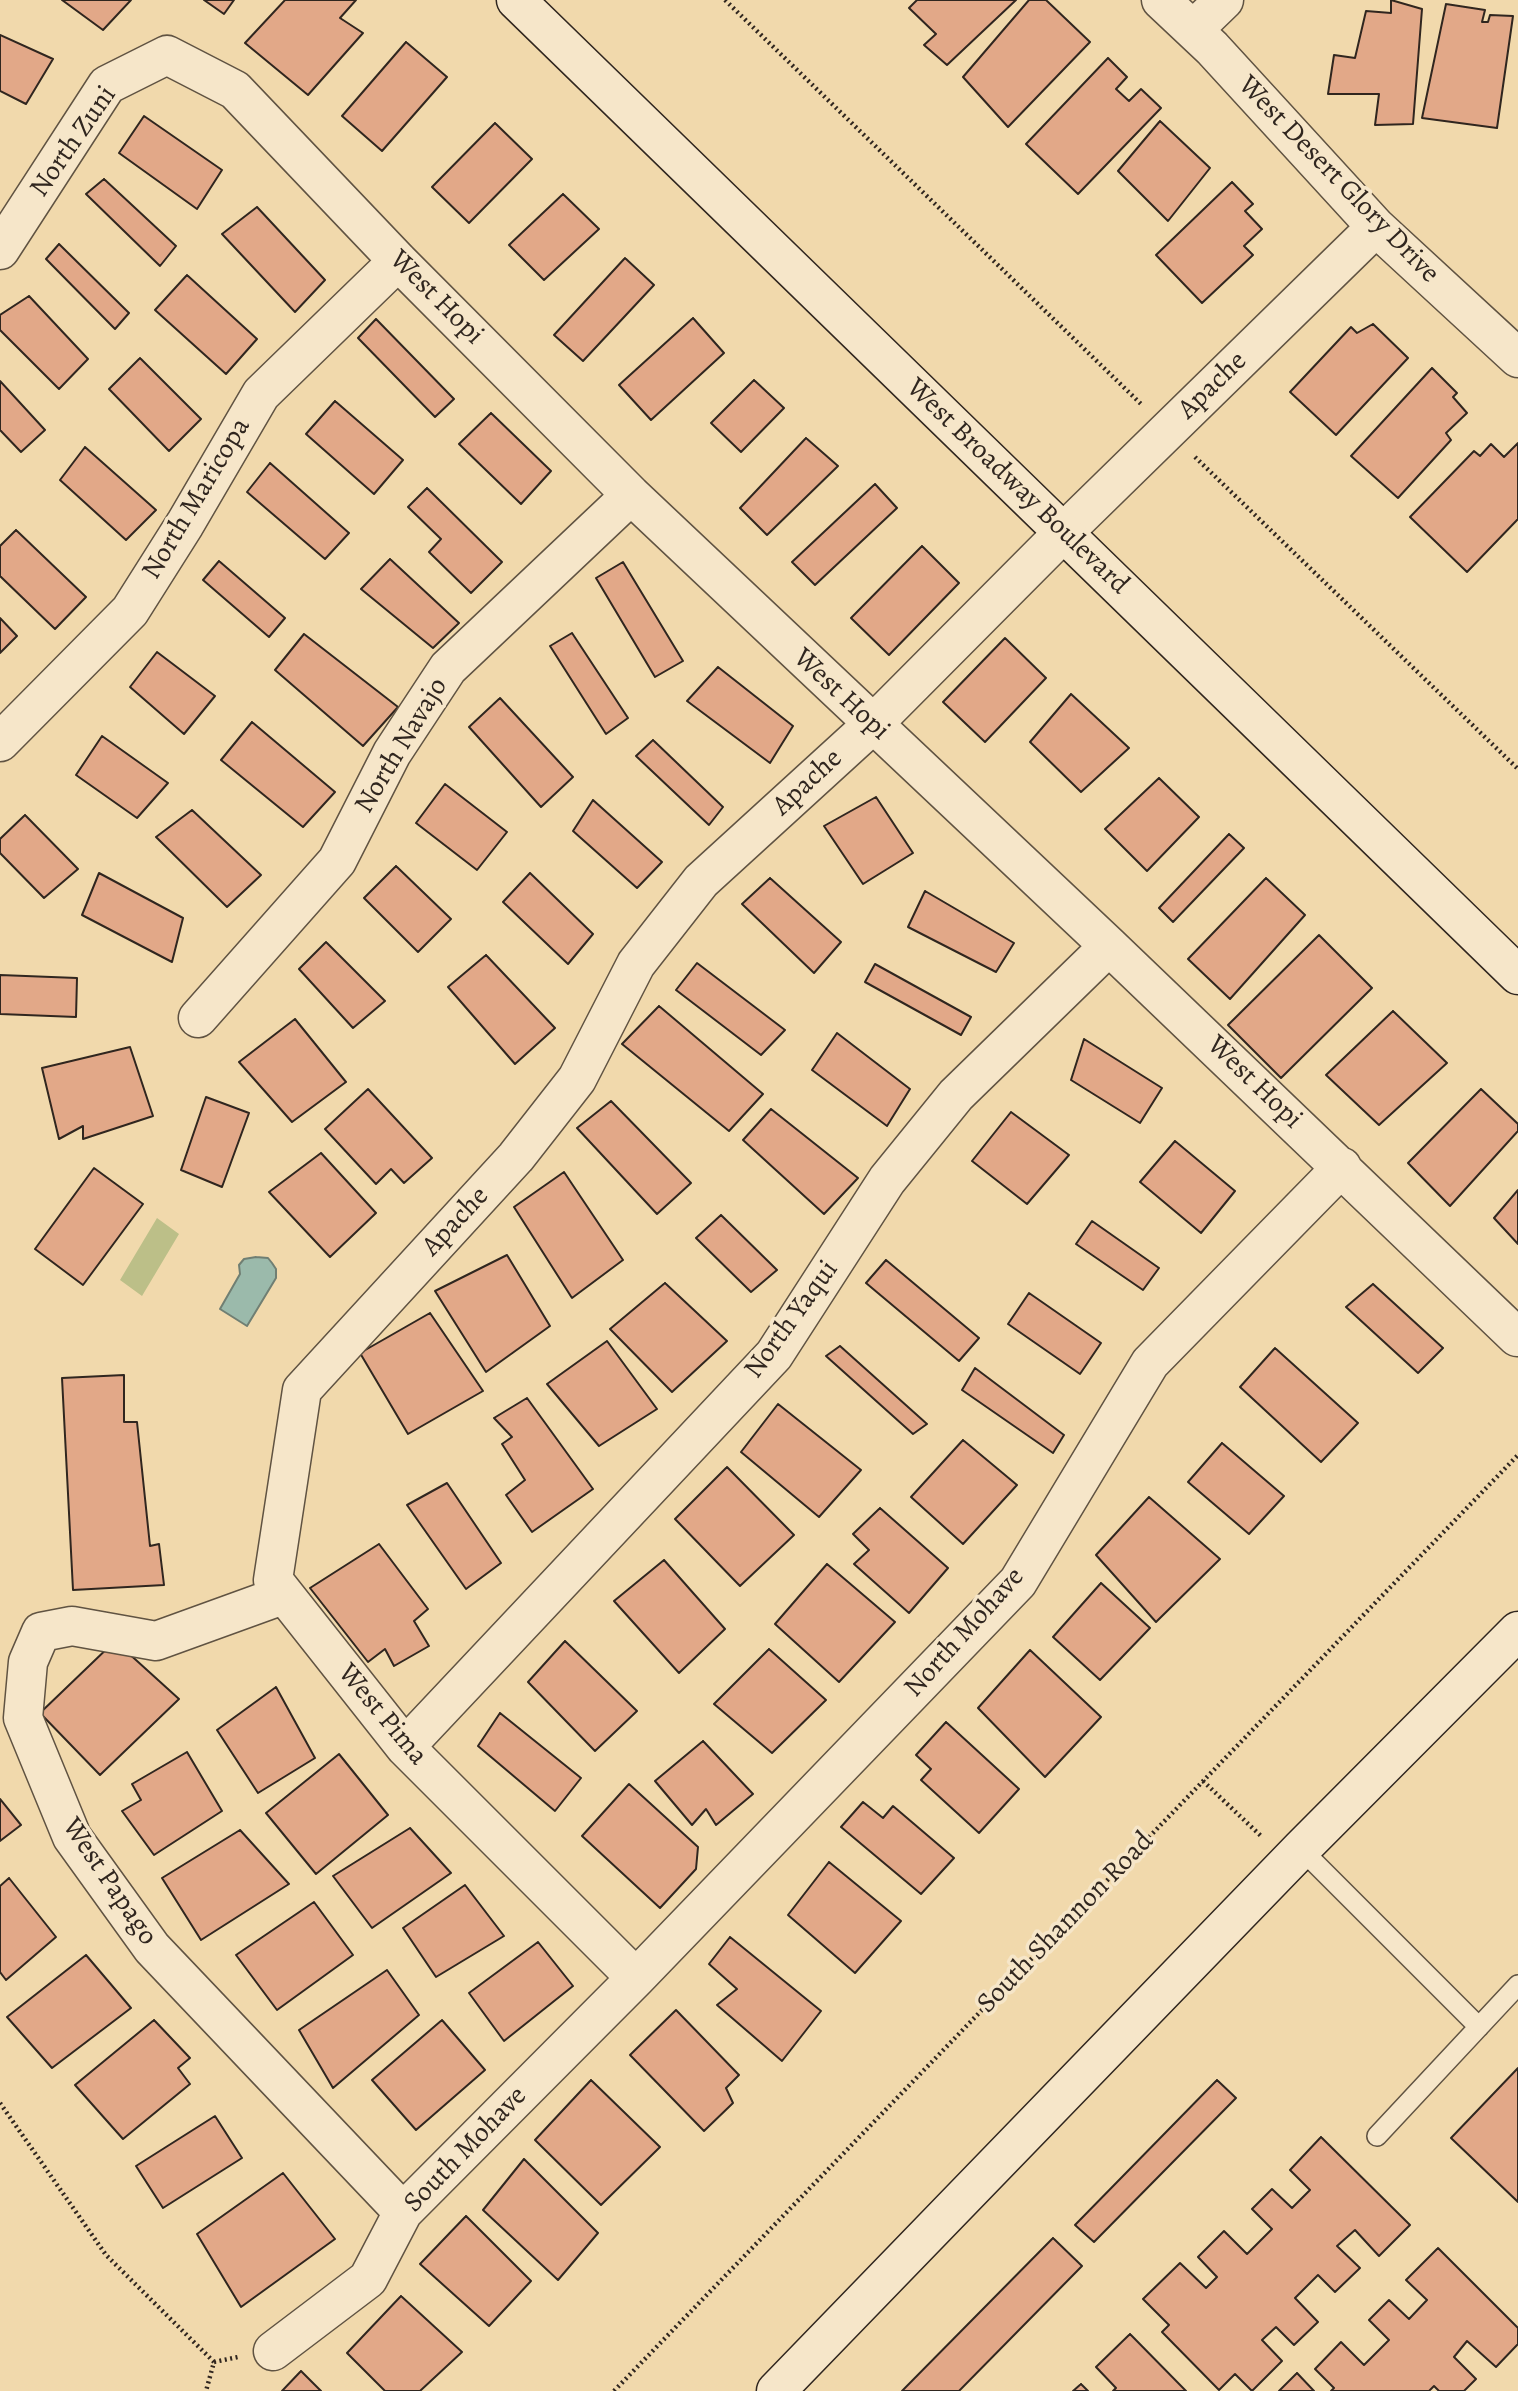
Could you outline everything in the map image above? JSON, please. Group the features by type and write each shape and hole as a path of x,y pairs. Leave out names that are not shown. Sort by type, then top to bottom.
{"street":[{"name":"West Broadway Boulevard","path":"516,0 1518,975"},
{"name":"West Desert Glory Drive","path":"1161,0 1212,48 1376,227 1518,358"},
{"path":"1193,30 1224,0"},
{"name":"North Zuni","path":"0,250 107,85 167,55"},
{"name":"West Hopi","path":"167,55 234,90 398,261 631,495 1342,1167 1517,1337"},
{"name":"Apache","path":"302,1390 516,1157 577,1079 636,964 701,881 873,724 1064,532 1376,227"},
{"name":"North Maricopa","path":"0,742 130,611 261,394 398,261"},
{"name":"North Navajo","path":"198,1018 337,861 392,753 448,668 631,495"},
{"name":"North Yaqui","path":"405,1747 774,1355 887,1180 956,1095 1109,946"},
{"name":"North Mohave","path":"636,1978 1017,1581 1150,1363 1342,1167"},
{"name":"West Pima","path":"302,1390 274,1580 283,1595 405,1747 636,1978"},
{"name":"West Papago","path":"283,1595 156,1642 72,1626 41,1632 28,1662 23,1718 72,1837 152,1948 403,2212"},
{"path":"776,2391 1295,1855 1518,1630"},
{"name":"South Mohave","path":"273,2351 368,2279 403,2212 636,1978"}],"lane":[{"path":"1295,1855 1479,2027"},
{"path":"1377,2136 1518,1985"}],"path":[{"path":"725,0 1518,769"},
{"name":"South Shannon Road","path":"614,2391 1518,1455"},
{"path":"1203,1781 1295,1855"},
{"path":"0,2103 106,2255 214,2362 206,2391"}],"green space":[{"path":"157,1218 179,1234 142,1296 120,1280"}],"shaded area":[{"path":"268,1258 276,1269 276,1278 247,1326 220,1309 240,1274 239,1265 244,1259"}],"building":[{"path":"62,0 131,0 103,30"},
{"path":"204,0 234,0 224,14"},
{"path":"285,0 356,0 340,18 363,33 308,95 245,43"},
{"path":"917,0 1016,0 947,65 924,45 936,34 909,8"},
{"path":"1029,0 1046,0 1090,42 1008,127 963,77"},
{"path":"1391,0 1422,9 1413,124 1375,125 1379,94 1328,94 1334,55 1355,58 1366,11 1391,13"},
{"path":"1446,4 1485,10 1482,22 1488,22 1490,15 1513,16 1497,128 1422,118"},
{"path":"0,35 53,59 26,104 0,91"},
{"path":"406,42 447,77 382,151 342,116"},
{"path":"1108,58 1127,77 1116,89 1129,101 1141,89 1161,108 1078,194 1026,144"},
{"path":"144,116 222,170 197,209 119,153"},
{"path":"1160,121 1210,168 1168,221 1118,171"},
{"path":"495,123 532,159 469,223 432,187"},
{"path":"104,179 176,246 160,266 86,194"},
{"path":"1232,182 1253,204 1245,211 1262,229 1244,246 1253,255 1202,303 1156,255"},
{"path":"563,194 599,229 544,280 509,245"},
{"path":"257,207 325,280 295,312 222,234"},
{"path":"59,244 129,313 115,329 46,259"},
{"path":"625,258 654,285 583,361 554,335"},
{"path":"187,275 257,339 226,374 155,310"},
{"path":"29,296 88,359 59,389 0,330 0,315"},
{"path":"693,318 724,353 651,420 619,385"},
{"path":"376,319 454,399 435,417 358,338"},
{"path":"1373,324 1408,358 1336,435 1290,392 1351,327 1357,333"},
{"path":"140,358 201,419 169,451 109,389"},
{"path":"1432,368 1457,393 1453,397 1467,413 1446,433 1451,440 1398,498 1351,456"},
{"path":"754,380 784,408 741,452 711,423"},
{"path":"0,381 45,430 21,452 0,430"},
{"path":"335,401 403,460 374,494 306,434"},
{"path":"491,413 551,471 521,504 459,444"},
{"path":"806,438 838,466 767,535 740,508"},
{"path":"1518,443 1518,519 1467,572 1410,517 1474,451 1480,456 1491,444 1504,457"},
{"path":"85,447 156,510 126,540 60,480"},
{"path":"270,463 349,533 325,559 247,492"},
{"path":"875,484 897,508 815,585 792,562"},
{"path":"427,488 502,562 471,593 429,552 441,539 408,507"},
{"path":"16,530 86,597 55,629 0,576 0,546"},
{"path":"922,546 959,583 889,655 851,618"},
{"path":"390,559 459,623 433,648 361,589"},
{"path":"219,561 285,618 269,637 203,580"},
{"path":"623,562 683,661 655,677 596,578"},
{"path":"0,618 17,636 0,653"},
{"path":"572,633 628,718 606,734 550,646"},
{"path":"304,634 398,707 363,746 275,670"},
{"path":"1005,638 1046,678 985,742 943,702"},
{"path":"157,652 215,696 184,734 130,687"},
{"path":"718,667 793,726 770,763 687,701"},
{"path":"1071,694 1129,748 1081,792 1030,742"},
{"path":"500,698 573,777 541,807 469,727"},
{"path":"252,722 335,792 303,827 221,760"},
{"path":"102,736 168,783 137,818 76,775"},
{"path":"653,740 723,807 709,825 636,756"},
{"path":"1159,778 1199,817 1147,871 1105,829"},
{"path":"445,784 507,832 477,870 416,823"},
{"path":"876,797 913,853 863,884 824,826"},
{"path":"593,800 662,862 637,888 573,831"},
{"path":"192,810 261,875 227,907 156,837"},
{"path":"25,815 78,869 44,898 0,853 0,839"},
{"path":"1229,834 1244,848 1173,922 1159,908"},
{"path":"396,866 451,919 418,952 364,898"},
{"path":"99,873 183,918 172,962 82,915"},
{"path":"530,873 593,934 568,964 503,902"},
{"path":"770,878 841,942 814,973 742,904"},
{"path":"1266,878 1305,915 1230,999 1188,959"},
{"path":"925,891 1014,943 996,972 908,927"},
{"path":"1319,935 1372,988 1281,1078 1228,1025"},
{"path":"326,942 385,1001 353,1028 299,969"},
{"path":"486,955 555,1028 515,1064 448,987"},
{"path":"697,963 785,1030 761,1055 676,990"},
{"path":"875,964 971,1017 961,1035 865,982"},
{"path":"0,975 77,978 76,1017 0,1014"},
{"path":"659,1006 763,1094 729,1131 622,1044"},
{"path":"1393,1011 1447,1063 1379,1125 1326,1075"},
{"path":"295,1019 346,1082 292,1122 239,1062"},
{"path":"837,1033 910,1089 887,1126 812,1070"},
{"path":"1084,1039 1162,1088 1140,1123 1071,1080"},
{"path":"130,1047 153,1116 83,1139 83,1126 59,1139 42,1068"},
{"path":"368,1089 432,1158 404,1183 391,1169 376,1184 325,1129"},
{"path":"1481,1089 1518,1124 1518,1131 1450,1206 1408,1163"},
{"path":"206,1097 249,1113 222,1187 181,1170"},
{"path":"611,1101 691,1183 657,1214 577,1128"},
{"path":"771,1109 858,1178 824,1214 743,1140"},
{"path":"1011,1112 1069,1155 1027,1204 972,1161"},
{"path":"1175,1141 1235,1191 1201,1233 1140,1182"},
{"path":"321,1153 376,1213 330,1257 269,1192"},
{"path":"94,1168 143,1204 83,1285 35,1249"},
{"path":"564,1172 623,1260 572,1298 514,1207"},
{"path":"1518,1190 1518,1244 1494,1218"},
{"path":"721,1215 777,1270 751,1292 696,1238"},
{"path":"1092,1221 1159,1268 1143,1290 1076,1244"},
{"path":"507,1255 550,1326 486,1372 435,1291"},
{"path":"886,1260 979,1338 959,1361 866,1283"},
{"path":"665,1283 727,1341 672,1392 610,1329"},
{"path":"1373,1284 1443,1348 1418,1373 1346,1307"},
{"path":"1029,1293 1101,1343 1080,1374 1008,1324"},
{"path":"430,1313 483,1391 408,1434 360,1353"},
{"path":"607,1341 657,1409 599,1446 547,1384"},
{"path":"840,1346 927,1424 913,1434 826,1356"},
{"path":"1275,1348 1358,1423 1321,1462 1240,1387"},
{"path":"975,1368 1064,1435 1053,1453 962,1390"},
{"path":"124,1375 124,1422 137,1422 150,1546 159,1544 164,1585 73,1590 62,1378"},
{"path":"527,1398 593,1489 532,1532 506,1495 525,1480 502,1444 512,1437 494,1418"},
{"path":"778,1404 861,1470 819,1517 741,1452"},
{"path":"963,1440 1017,1485 963,1544 911,1497"},
{"path":"1222,1443 1284,1496 1249,1534 1188,1482"},
{"path":"727,1467 794,1535 740,1586 675,1519"},
{"path":"447,1483 501,1563 466,1589 407,1505"},
{"path":"1149,1497 1220,1559 1156,1622 1096,1555"},
{"path":"880,1508 948,1568 909,1613 854,1564 869,1550 853,1534"},
{"path":"379,1544 428,1609 414,1621 429,1646 394,1666 385,1649 368,1662 310,1588"},
{"path":"664,1560 725,1629 679,1673 614,1601"},
{"path":"827,1564 895,1622 839,1682 775,1624"},
{"path":"1101,1583 1150,1628 1100,1680 1053,1637"},
{"path":"115,1641 179,1699 100,1775 40,1713"},
{"path":"565,1641 637,1711 595,1751 528,1682"},
{"path":"769,1649 826,1700 772,1753 714,1704"},
{"path":"1030,1650 1101,1717 1045,1777 978,1708"},
{"path":"276,1687 315,1758 258,1793 217,1730"},
{"path":"500,1713 581,1778 555,1811 478,1746"},
{"path":"946,1722 1019,1789 979,1833 921,1780 931,1769 916,1755"},
{"path":"703,1741 753,1794 716,1825 706,1809 692,1825 655,1781"},
{"path":"187,1752 222,1811 154,1855 122,1811 141,1800 132,1784"},
{"path":"339,1754 388,1815 316,1874 266,1813"},
{"path":"629,1784 698,1847 696,1869 660,1908 582,1836"},
{"path":"0,1799 21,1825 0,1841"},
{"path":"863,1802 883,1818 893,1806 954,1858 921,1894 841,1827"},
{"path":"410,1828 451,1873 372,1928 333,1876"},
{"path":"240,1830 289,1884 201,1940 162,1878"},
{"path":"829,1862 901,1921 855,1973 788,1915"},
{"path":"9,1878 56,1937 6,1980 0,1972 0,1886"},
{"path":"465,1885 504,1936 436,1977 403,1928"},
{"path":"314,1902 353,1955 277,2010 236,1955"},
{"path":"730,1937 821,2011 782,2061 717,2005 737,1989 709,1964"},
{"path":"538,1942 573,1986 504,2041 469,1993"},
{"path":"86,1955 131,2008 52,2068 7,2017"},
{"path":"387,1970 419,2015 333,2088 299,2030"},
{"path":"676,2010 739,2075 726,2088 733,2103 704,2131 630,2055"},
{"path":"154,2020 190,2058 178,2068 190,2084 123,2139 75,2085"},
{"path":"442,2020 485,2070 416,2130 372,2080"},
{"path":"1518,2068 1518,2202 1451,2138"},
{"path":"591,2080 660,2147 601,2205 535,2140"},
{"path":"1217,2080 1236,2098 1094,2242 1075,2225"},
{"path":"215,2116 242,2158 163,2208 136,2166"},
{"path":"1321,2137 1410,2225 1379,2256 1355,2230 1337,2246 1360,2268 1335,2292 1318,2275 1295,2298 1318,2322 1294,2345 1276,2327 1262,2340 1282,2361 1252,2391 1235,2374 1219,2390 1162,2332 1169,2325 1143,2299 1180,2263 1206,2288 1217,2277 1198,2257 1224,2231 1247,2254 1272,2229 1252,2209 1272,2189 1292,2208 1310,2190 1290,2170"},
{"path":"524,2159 598,2233 558,2280 483,2210"},
{"path":"283,2173 335,2239 241,2307 197,2234"},
{"path":"466,2216 531,2281 489,2326 420,2264"},
{"path":"1053,2238 1082,2266 959,2391 902,2391"},
{"path":"1438,2248 1518,2328 1518,2344 1496,2367 1467,2341 1454,2357 1476,2379 1464,2391 1439,2391 1434,2386 1429,2391 1331,2391 1334,2388 1315,2369 1341,2342 1364,2365 1389,2340 1369,2320 1389,2300 1409,2319 1427,2300 1406,2280"},
{"path":"401,2296 462,2352 420,2391 385,2391 347,2353"},
{"path":"1130,2334 1186,2391 1113,2391 1116,2388 1096,2367"},
{"path":"301,2371 321,2391 282,2391"},
{"path":"1297,2373 1314,2391 1279,2391"},
{"path":"1081,2384 1088,2391 1073,2391"}]}
